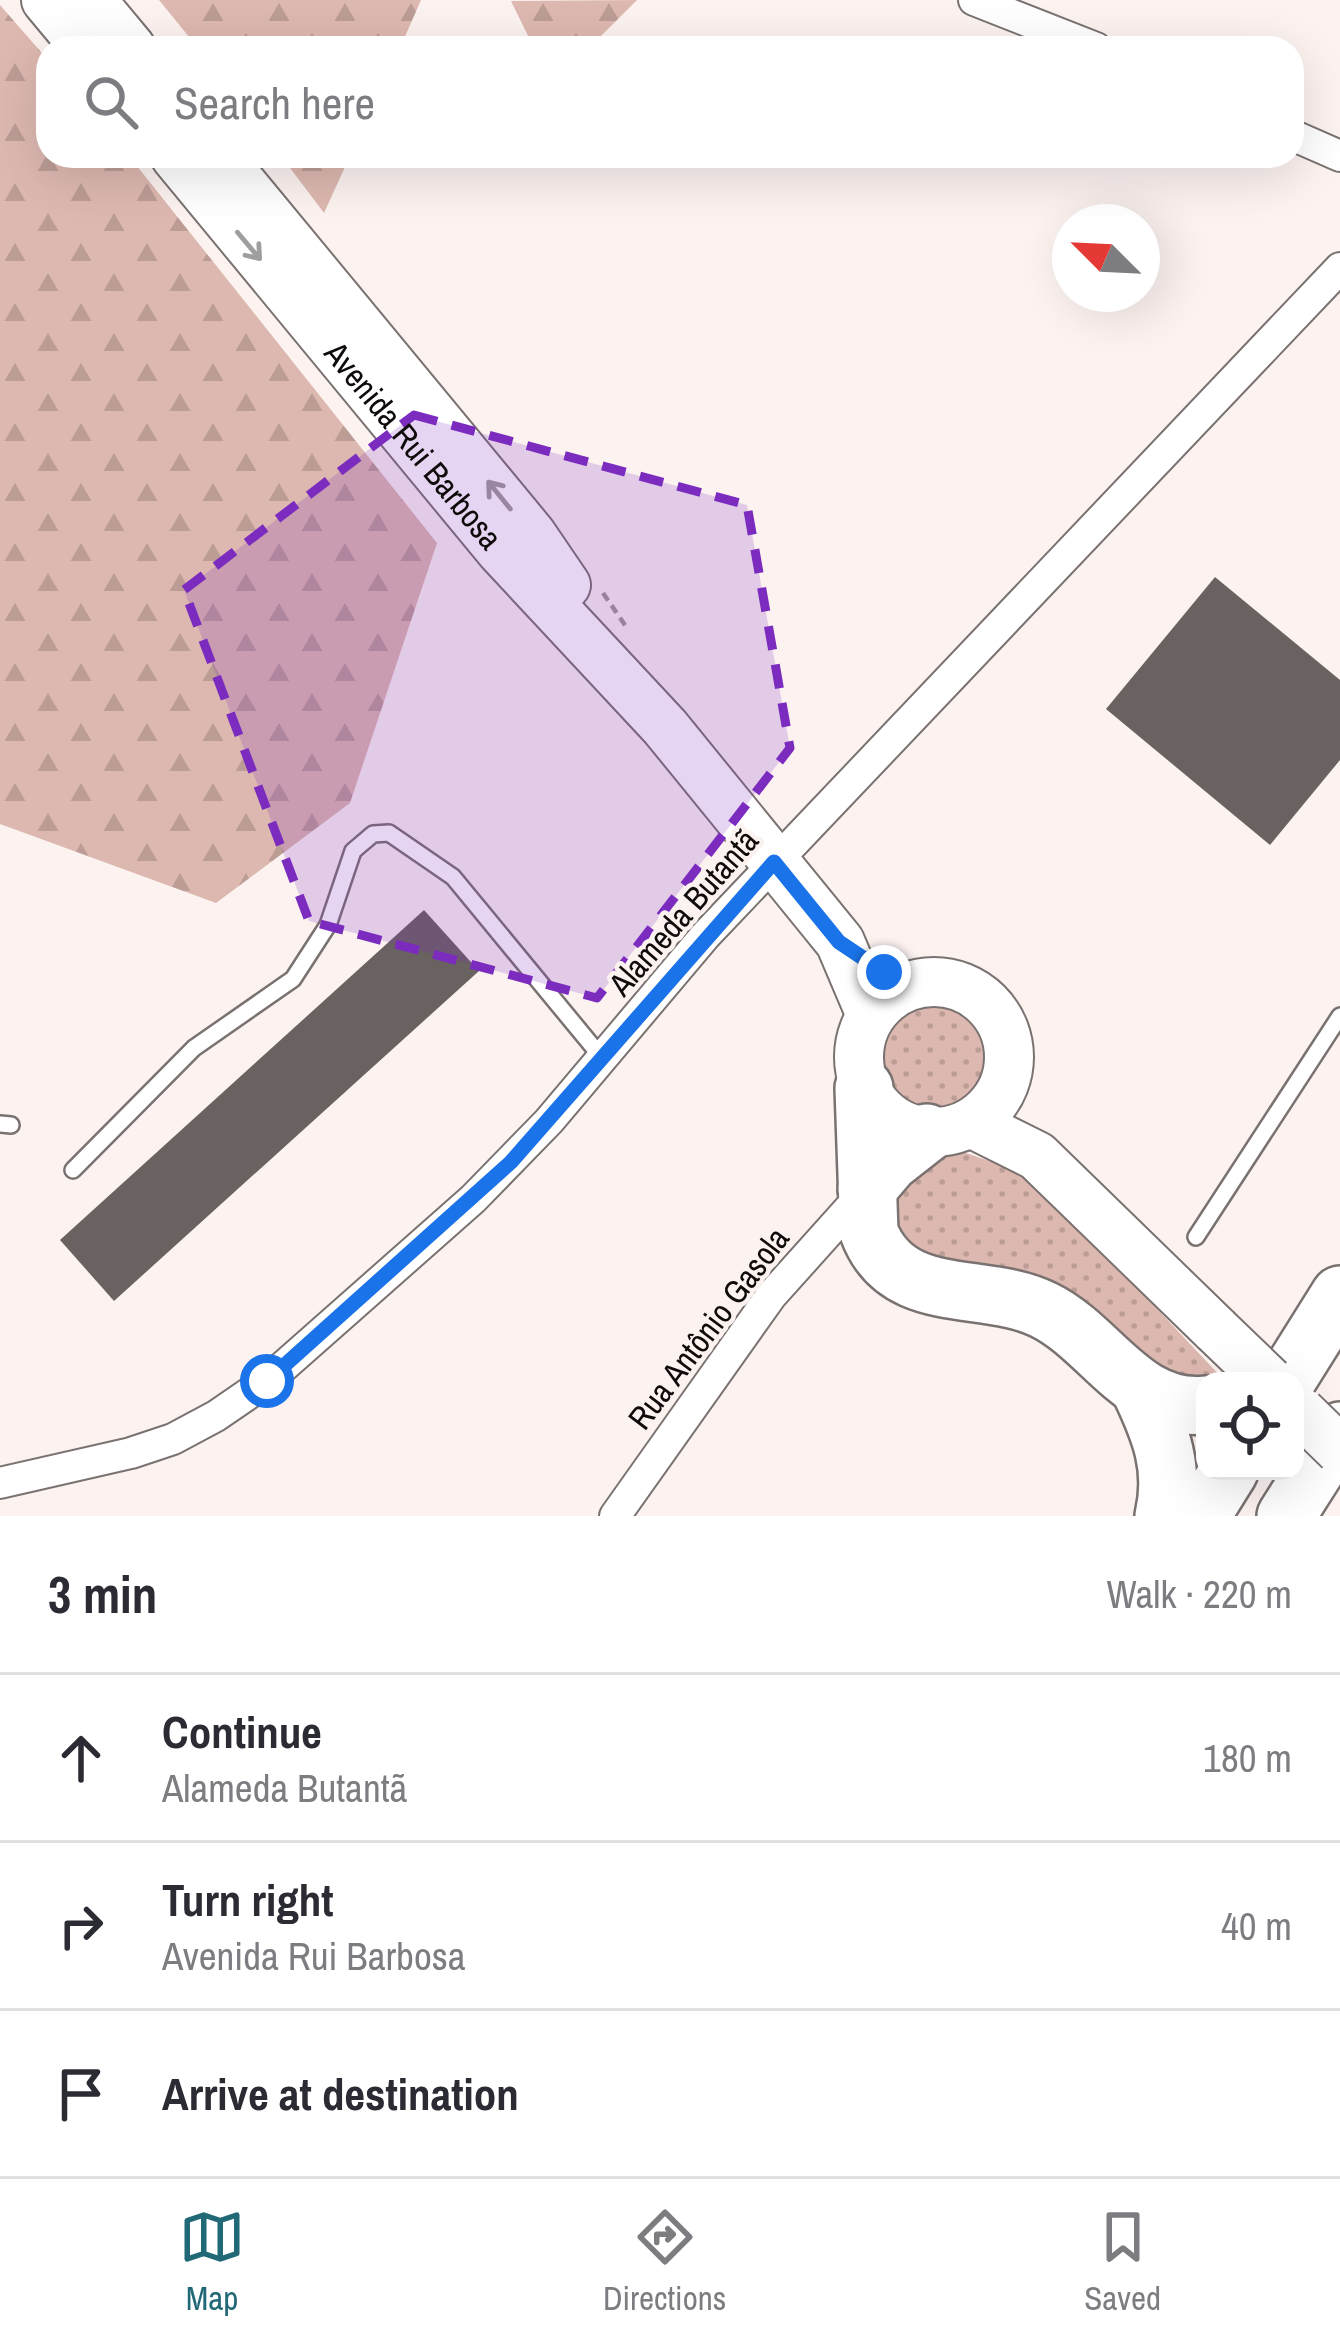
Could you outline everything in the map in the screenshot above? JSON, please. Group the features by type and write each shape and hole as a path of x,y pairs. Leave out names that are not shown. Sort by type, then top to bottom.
{"highway":[{"path":"864,1088 868,1232 876,1251 890,1266 938,1289 994,1295 1043,1309 1071,1327 1142,1391 1173,1403 1196,1404"},
{"path":"867,1190 890,1162 967,1114"},
{"path":"1304,1372 1340,1295"},
{"path":"1142,1391 1168,1460 1170,1492 1164,1516"},
{"path":"1325,1516 1340,1466"},
{"path":"1201,1516 1223,1480"},
{"path":"1286,1516 1288,1480"}],"main road":[{"path":"46,0 76,36"},
{"path":"91,0 120,36"},
{"name":"Avenida Rui Barbosa","path":"185,168 501,551 664,727 888,1001"},
{"name":"Avenida Rui Barbosa","path":"230,168 532,535 664,727"},
{"path":"967,1114 1009,1063 1007,1037 997,1015 979,996 956,985 931,981 888,1001 860,1038 858,1064 864,1088 890,1119 967,1114 1037,1156 1216,1330 1268,1372"},
{"path":"1304,1405 1340,1450"}],"street":[{"path":"974,0 1066,36"},
{"path":"1304,140 1340,156"},
{"name":"Alameda Butantã","path":"0,1483 131,1453 173,1439 217,1416 267,1381 472,1199 603,1059 705,936 1340,268"},
{"name":"Rua Antônio Gasola","path":"615,1516 770,1296 867,1190"}],"lane":[{"path":"73,1170 194,1048 293,979 328,926 353,851 373,834 389,833 453,878 603,1059"},
{"path":"1196,1237 1340,1016"}],"highlighted area":[{"path":"414,415 747,505 790,748 597,998 309,921 184,590"}],"green space":[{"path":"159,0 421,0 405,36 188,36"},
{"path":"637,0 601,36 528,36 511,1"},
{"path":"0,5 36,46 36,168 139,168 437,543 350,803 216,903 0,824"},
{"path":"290,168 345,168 324,213"},
{"path":"934,993 958,998 978,1011 991,1031 996,1055 991,1079 978,1099 958,1112 934,1117 910,1112 890,1099 877,1079 872,1055 877,1031 890,1011 910,998"},
{"path":"937,1143 1007,1167 1047,1192 1217,1372 1196,1372 1196,1388 935,1264 889,1228 889,1188"}],"building":[{"path":"1215,577 1340,680 1340,760 1270,845 1106,709"},
{"path":"424,910 479,971 114,1301 60,1240"}],"route":[{"path":"267,1381 511,1162 774,862 839,942 884,972"}]}
